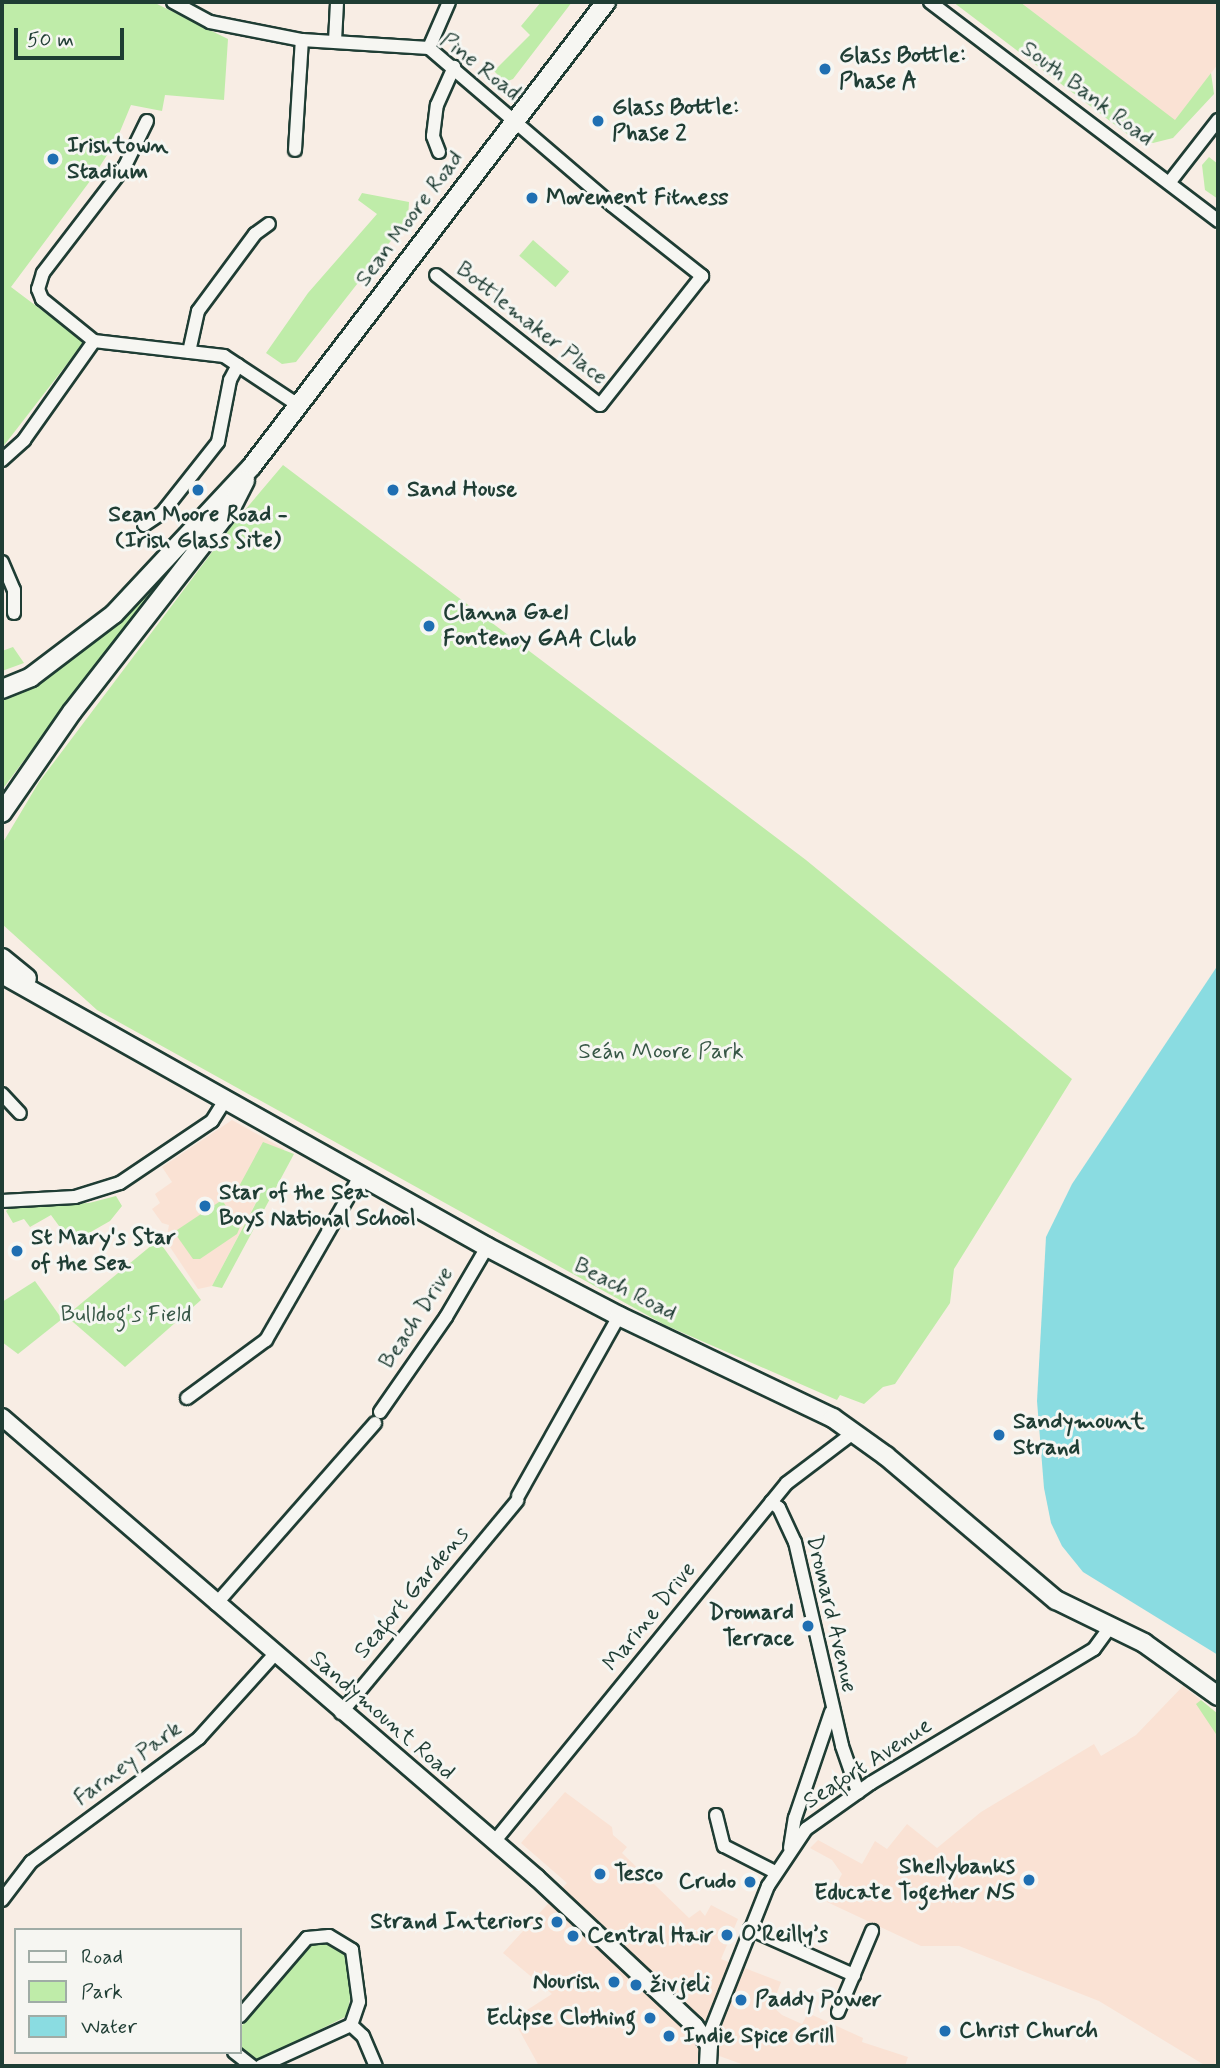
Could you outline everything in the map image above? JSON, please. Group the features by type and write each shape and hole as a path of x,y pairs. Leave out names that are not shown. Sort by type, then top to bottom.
{"main road":[{"name":"Sean Moore Road","path":"2,688 31,677 114,614 252,466 606,2"},
{"name":"Sean Moore Road","path":"2,813 72,712 231,509 252,466"},
{"name":"Beach Road","path":"2,958 94,1028"},
{"name":"Beach Road","path":"2,974 487,1247 619,1316 816,1409 853,1433 1056,1600 1144,1643 1218,1696"}],"street":[{"name":"Pine Road","path":"173,2 210,22 302,40 429,48 702,276 600,405"},
{"path":"335,41 337,2"},
{"path":"429,48 449,2"},
{"name":"South Bank Road","path":"930,2 1218,221"},
{"path":"295,150 302,40"},
{"path":"439,152 433,136 437,105 454,67"},
{"path":"1169,183 1218,120"},
{"path":"147,121 125,166 43,273 38,289 42,299 94,341 224,356 299,405"},
{"path":"189,352 198,311 255,234 269,225"},
{"name":"Bottlemaker Place","path":"436,275 600,405"},
{"path":"2,460 24,440 94,341"},
{"path":"144,525 162,513 218,442 230,380 238,365"},
{"path":"2,562 13,590 14,613"},
{"path":"2,1094 20,1113"},
{"path":"2,1201 75,1197 120,1183 212,1121 226,1099"},
{"path":"187,1398 265,1340 361,1175"},
{"name":"Beach Drive","path":"216,1604 378,1417 487,1247"},
{"name":"Seafort Gardens","path":"341,1713 517,1499 619,1316"},
{"name":"Sandymount Road","path":"2,1418 341,1713 494,1842 707,2040"},
{"name":"Marine Drive","path":"494,1842 787,1483 853,1433"},
{"name":"Dromard Avenue","path":"771,1502 779,1508 795,1542 832,1708 795,1818 790,1848"},
{"name":"Seafort Avenue","path":"707,2040 775,1872 806,1829 858,1792 1094,1649 1110,1627"},
{"name":"Farney Park","path":"2,1900 31,1862 200,1738 275,1654"},
{"path":"832,1708 858,1792"},
{"path":"716,1815 724,1846 775,1872"},
{"path":"750,1929 854,1975"},
{"path":"838,2012 872,1931"},
{"path":"242,2014 298,1945 323,1935 344,1941 352,1950 359,2002 351,2025 261,2066"},
{"path":"351,2025 363,2036 376,2066"},
{"path":"707,2040 712,2065"},
{"path":"237,2054 252,2066"}],"shaded area":[{"path":"1020,2 1218,2 1218,64 1175,121"},
{"name":"Star of the Sea Boys National School","path":"232,1120 284,1149 212,1286 198,1289 166,1241 169,1225 162,1223 152,1209 160,1203 155,1194 172,1182 162,1167"},
{"name":"Shellybanks Educate Together NS","path":"1183,1686 1218,1714 1216,2066 1206,2066 1099,2001 959,1946 921,1946 827,1902 842,1874 832,1860 810,1848 818,1840 862,1864 875,1841 887,1849 907,1824 937,1848 981,1812 1094,1744 1101,1756 1136,1735"},
{"path":"565,1792 612,1827 613,1835 627,1847 622,1853 689,1918 700,1910 705,1916 711,1905 738,1919 721,1959 781,1982 772,2006 782,2015 802,2024 808,2013 863,2038 862,2042 908,2057 905,2066 747,2066 711,2053 692,2066 539,2066 513,2019 552,1994 503,1953 567,1883 521,1843"}],"green space":[{"name":"Irishtown Stadium","path":"2,2 153,2 228,39 224,100 165,95 162,111 131,105 116,141 93,177 11,287 84,342 2,448"},
{"path":"541,2 572,2 513,79 505,82 494,71 530,35 521,26"},
{"path":"953,2 1020,2 1175,120 1211,73 1214,94 1173,138 1153,143 1135,140"},
{"path":"1209,157 1218,164 1218,199 1205,190 1202,165"},
{"path":"362,193 409,202 408,219 296,362 282,364 266,353 308,293 377,214 358,200"},
{"path":"533,240 569,271 555,287 519,256"},
{"name":"Seán Moore Park","path":"283,465 806,860 1072,1079 954,1269 950,1303 895,1384 883,1387 864,1404 840,1395 837,1400 665,1325 97,1010 2,924 2,844 39,782 234,523"},
{"path":"165,577 2,790 2,697 90,644"},
{"path":"13,647 24,663 2,671 2,651"},
{"path":"263,1142 294,1154 222,1288 212,1286 257,1201 237,1190"},
{"path":"116,1196 122,1206 110,1221 75,1241 70,1241 51,1215 30,1227 24,1219 13,1223 6,1211 11,1206 89,1203"},
{"path":"222,1200 240,1227 237,1234 200,1259 193,1259 174,1232"},
{"name":"Bulldog's Field","path":"158,1240 201,1300 125,1367 66,1316"},
{"path":"35,1281 62,1319 18,1354 2,1342 2,1302"},
{"path":"1201,1700 1218,1714 1218,1737 1196,1704"},
{"path":"315,1942 328,1942 341,1949 348,1962 351,1993 347,2016 257,2061 249,2058 242,2050 242,2026 304,1949"}],"water":[{"path":"1218,965 1218,1655 1083,1572 1062,1546 1051,1523 1044,1488 1037,1401 1046,1237 1072,1184"}],"place":[{"name":"Glass Bottle: Phase A","path":"825,69"},
{"name":"Glass Bottle: Phase 2","path":"598,121"},
{"name":"Irishtown Stadium","path":"53,159"},
{"name":"Movement Fitness","path":"532,198"},
{"name":"Sean Moore Road - (Irish Glass Site)","path":"198,490"},
{"name":"Sand House","path":"393,490"},
{"name":"Clanna Gael Fontenoy GAA Club","path":"429,626"},
{"name":"Star of the Sea Boys National School","path":"205,1206"},
{"name":"St Mary's Star of the Sea","path":"17,1251"},
{"name":"Sandymount Strand","path":"999,1435"},
{"name":"Dromard Terrace","path":"808,1626"},
{"name":"Tesco","path":"600,1874"},
{"name":"Shellybanks Educate Together NS","path":"1029,1880"},
{"name":"Crudo","path":"750,1882"},
{"name":"Strand Interiors","path":"557,1922"},
{"name":"O’Reilly’s","path":"727,1935"},
{"name":"Central Hair","path":"573,1936"},
{"name":"Nourish","path":"614,1982"},
{"name":"živjeli","path":"636,1985"},
{"name":"Paddy Power","path":"741,2000"},
{"name":"Eclipse Clothing","path":"650,2018"},
{"name":"Christ Church","path":"945,2031"},
{"name":"Indie Spice Grill","path":"669,2036"}]}
